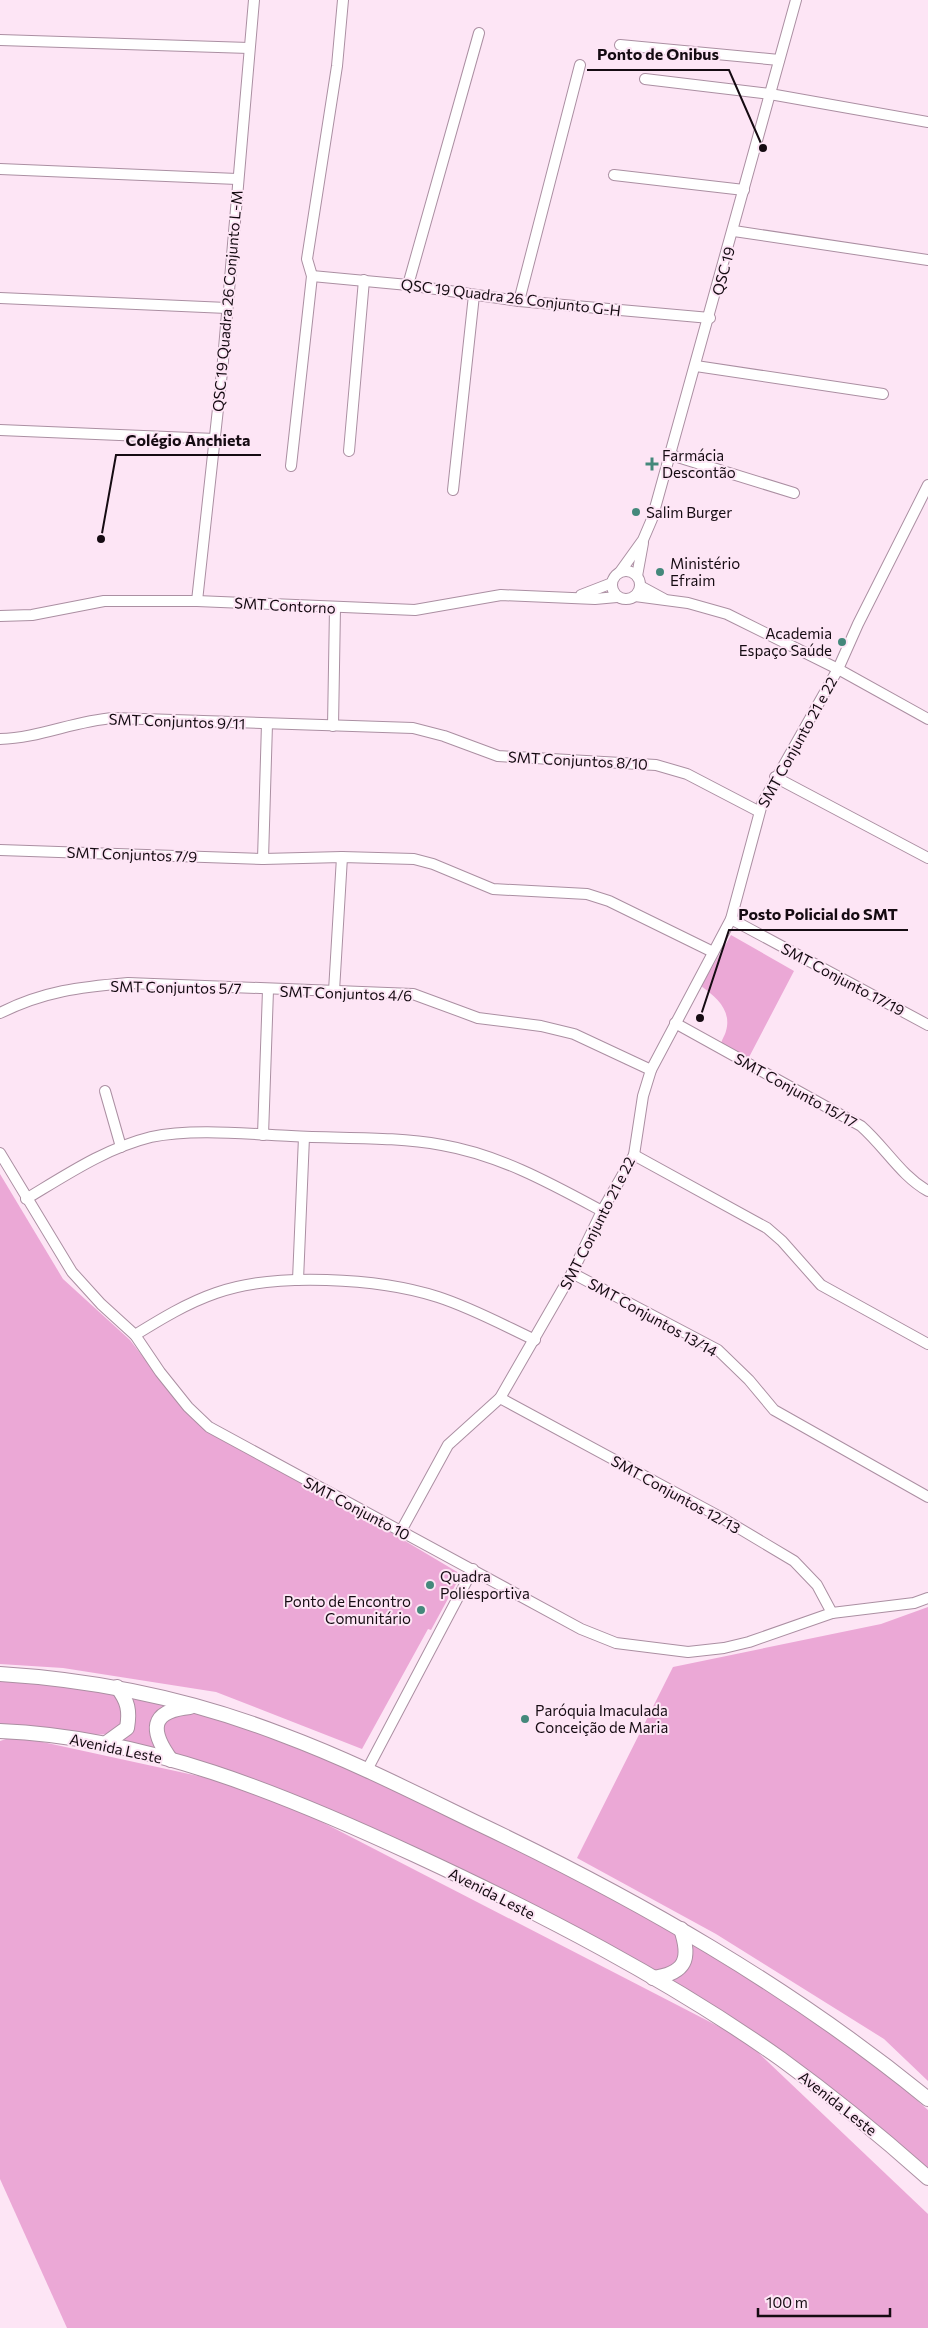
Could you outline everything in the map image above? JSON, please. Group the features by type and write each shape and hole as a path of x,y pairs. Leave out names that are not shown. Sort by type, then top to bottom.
{"main road":[{"path":"0,1674 117,1687 194,1706 282,1734 367,1770 526,1846 681,1929 809,2009 853,2040 928,2100"},
{"path":"105,1744 127,1728 129,1712 125,1698 117,1687"},
{"path":"171,1760 159,1743 158,1724 160,1718 168,1712 194,1706"},
{"name":"Avenida Leste","path":"0,1731 59,1736 105,1744 224,1775 274,1793 364,1831 472,1882 653,1978 779,2058 881,2136 928,2178"},
{"path":"653,1978 669,1976 678,1970 685,1961 686,1951 681,1929"}],"street":[{"name":"QSC 19 Quadra 26 Conjunto L-M","path":"197,601 215,440 254,0"},
{"path":"291,466 312,276 307,259 337,66 343,0"},
{"name":"QSC 19","path":"620,572 643,540 652,520 710,318 796,0"},
{"path":"408,285 479,33"},
{"path":"0,40 249,48"},
{"path":"620,45 779,60"},
{"path":"519,301 580,65"},
{"path":"645,79 770,94 928,122"},
{"path":"0,170 237,178"},
{"path":"614,175 744,190"},
{"path":"734,231 928,260"},
{"name":"QSC 19 Quadra 26 Conjunto G-H","path":"312,276 408,285 519,301 710,318"},
{"path":"350,451 364,280"},
{"path":"453,490 474,296"},
{"path":"0,298 227,308"},
{"path":"696,366 883,394"},
{"path":"0,430 215,440"},
{"path":"670,455 794,493"},
{"name":"SMT Conjunto 21 e 22","path":"401,1531 448,1445 500,1398 572,1273 602,1212 634,1155 643,1096 651,1070 731,919 758,812 775,777 838,669 858,624 928,485"},
{"name":"QSC 19","path":"639,581 643,540"},
{"path":"665,600 639,581 629,571 620,572 612,583 613,591 618,597 625,599 635,596 694,604 727,614 838,669 928,719"},
{"path":"635,596 639,581"},
{"name":"SMT Contorno","path":"570,596 586,594 612,583"},
{"name":"SMT Contorno","path":"0,616 32,615 104,601 197,601 416,610 502,595 618,597"},
{"path":"333,726 335,608"},
{"name":"SMT Conjuntos 9/11","path":"0,739 36,736 92,719 113,718 333,726"},
{"path":"263,859 266,724"},
{"name":"SMT Conjuntos 8/10","path":"333,726 426,730 498,756 656,765 687,774 758,812"},
{"path":"775,777 928,858"},
{"name":"SMT Conjuntos 7/9","path":"0,850 263,859 342,857 414,860 433,864 493,889 587,894 609,901 712,952"},
{"path":"334,991 342,857"},
{"name":"SMT Conjunto 17/19","path":"731,919 928,1025"},
{"name":"SMT Conjuntos 5/7","path":"0,1013 47,994 83,987 128,983 268,990"},
{"path":"263,1135 268,990"},
{"name":"SMT Conjuntos 4/6","path":"268,990 413,994 478,1018 557,1029 574,1034 651,1070"},
{"name":"SMT Conjunto 15/17","path":"675,1023 861,1126 877,1140 908,1176 928,1192"},
{"path":"105,1091 121,1146"},
{"path":"26,1199 75,1169 121,1146 153,1137 186,1134 263,1135 405,1140 444,1145 480,1155 530,1173 602,1212"},
{"path":"298,1280 304,1137"},
{"name":"SMT Conjunto 10","path":"0,1153 26,1199 72,1272 101,1304 135,1335 160,1372 188,1407 210,1427 581,1629 616,1643 688,1652 724,1648 749,1642 832,1613"},
{"path":"634,1155 767,1228 782,1241 821,1285 928,1344"},
{"name":"SMT Conjuntos 13/14","path":"572,1273 718,1350 749,1380 774,1410 928,1497"},
{"path":"135,1335 171,1313 215,1293 245,1284 298,1280 362,1283 436,1296 477,1311 535,1340"},
{"name":"SMT Conjuntos 12/13","path":"500,1398 729,1522 794,1561 817,1585 832,1613"},
{"path":"367,1770 473,1569"},
{"path":"832,1613 914,1604 928,1598"}],"shaded area":[{"path":"731,935 794,971 747,1061 721,1045 727,1023 725,1010 701,986"},
{"path":"0,1174 63,1279 130,1340 183,1409 459,1573 454,1582 456,1584 431,1630 428,1629 362,1749 216,1692 63,1668 0,1664"},
{"path":"928,1607 928,2081 884,2039 716,1934 577,1858 673,1667 881,1624"},
{"path":"0,1680 108,1690 128,1697 132,1712 112,1734 90,1735 0,1730"},
{"path":"130,1697 179,1704 157,1724 174,1755 93,1737 113,1735 127,1727"},
{"path":"192,1707 362,1774 682,1931 689,1955 667,1972 652,1971 466,1872 175,1755 162,1743 158,1724"},
{"path":"15,1736 258,1789 745,2040 928,2214 928,2328 67,2328 0,2179 0,1741"},
{"path":"689,1941 804,2012 894,2080 928,2110 928,2169 867,2117 791,2057 654,1972 681,1968"}],"place":[{"name":"Ponto de Onibus","path":"763,148"},
{"name":"Farmácia Descontão","path":"652,464"},
{"name":"Salim Burger","path":"636,512"},
{"name":"Colégio Anchieta","path":"101,539"},
{"name":"Ministério Efraim","path":"660,572"},
{"name":"Academia Espaço Saúde","path":"842,642"},
{"name":"Posto Policial do SMT","path":"700,1018"},
{"name":"Quadra Poliesportiva","path":"430,1585"},
{"name":"Ponto de Encontro Comunitário","path":"421,1610"},
{"name":"Paróquia Imaculada Conceição de Maria","path":"525,1719"}]}
